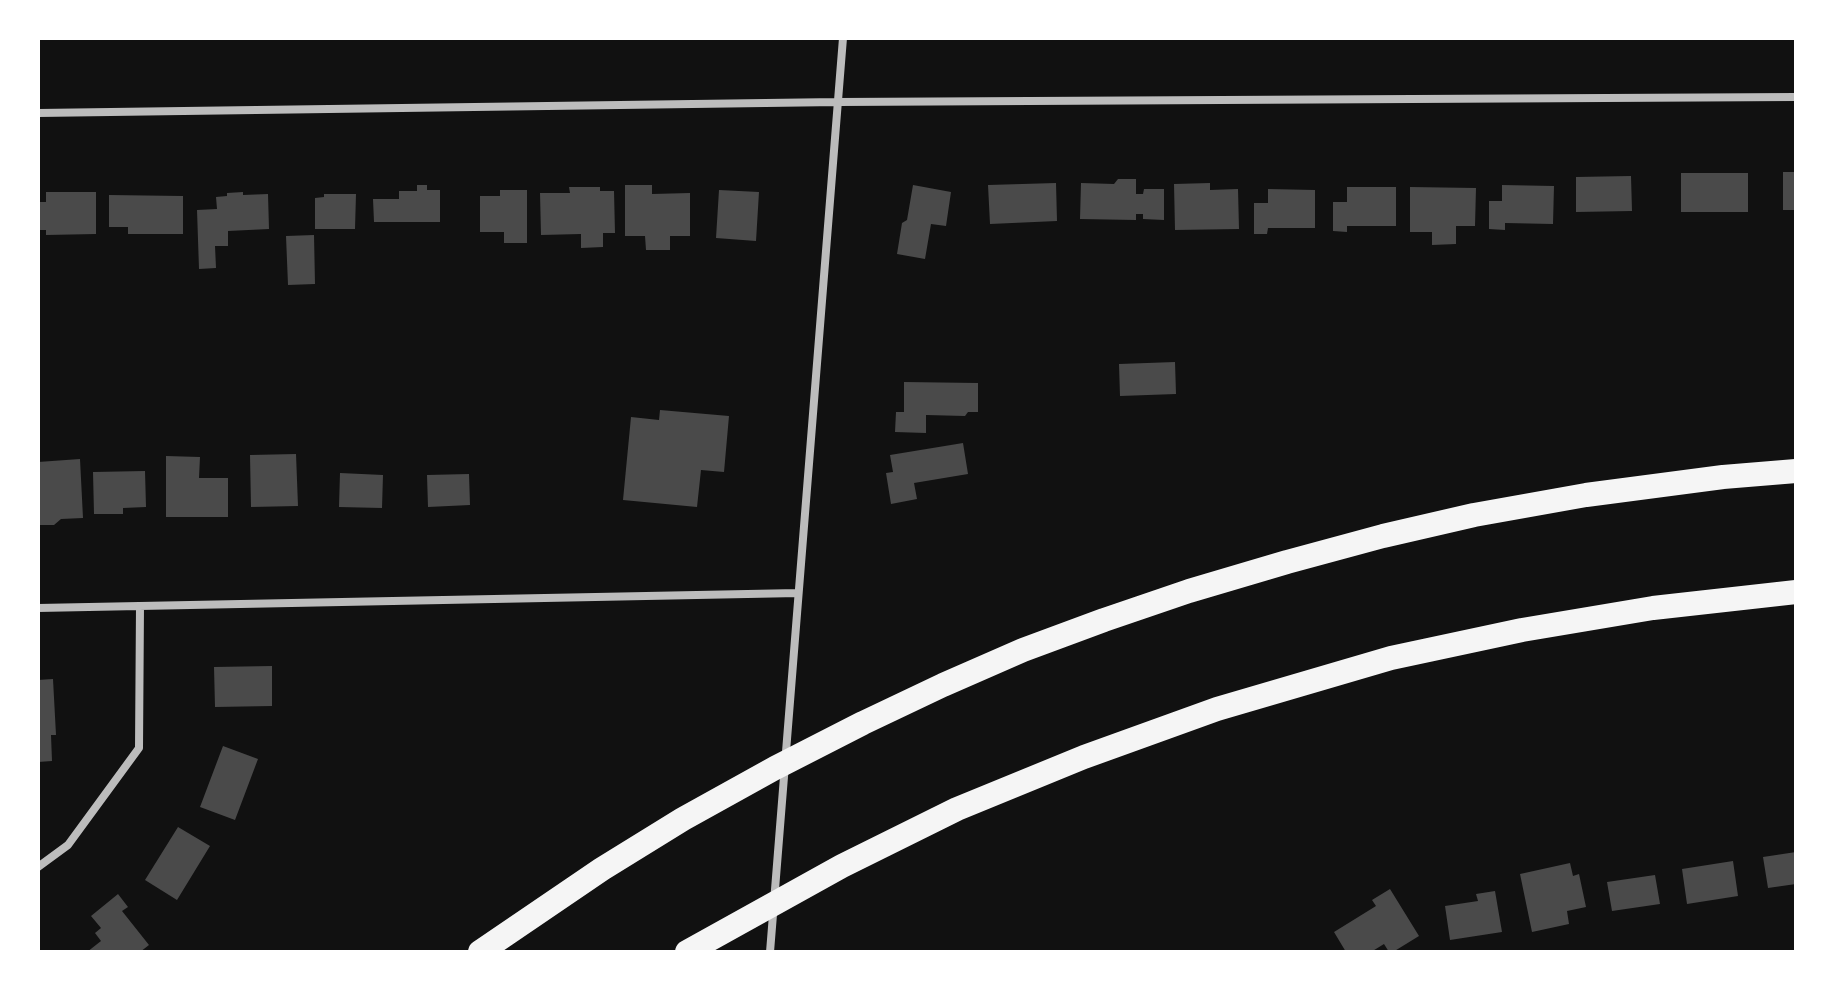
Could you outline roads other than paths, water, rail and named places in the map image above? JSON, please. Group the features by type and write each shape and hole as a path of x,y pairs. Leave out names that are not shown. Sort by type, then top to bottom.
{"highway":[{"path":"480,952 602,869 720,798 943,685 1023,650 1104,620 1287,562 1383,536 1520,506 1672,483 1796,471"},
{"path":"687,952 903,835 1018,783 1204,714 1333,674 1449,645 1584,619 1796,592"}],"street":[{"path":"770,952 843,38"},
{"path":"38,113 838,102 1796,97"},
{"path":"38,608 798,593"},
{"path":"38,867 68,845 139,748 140,606"}]}
